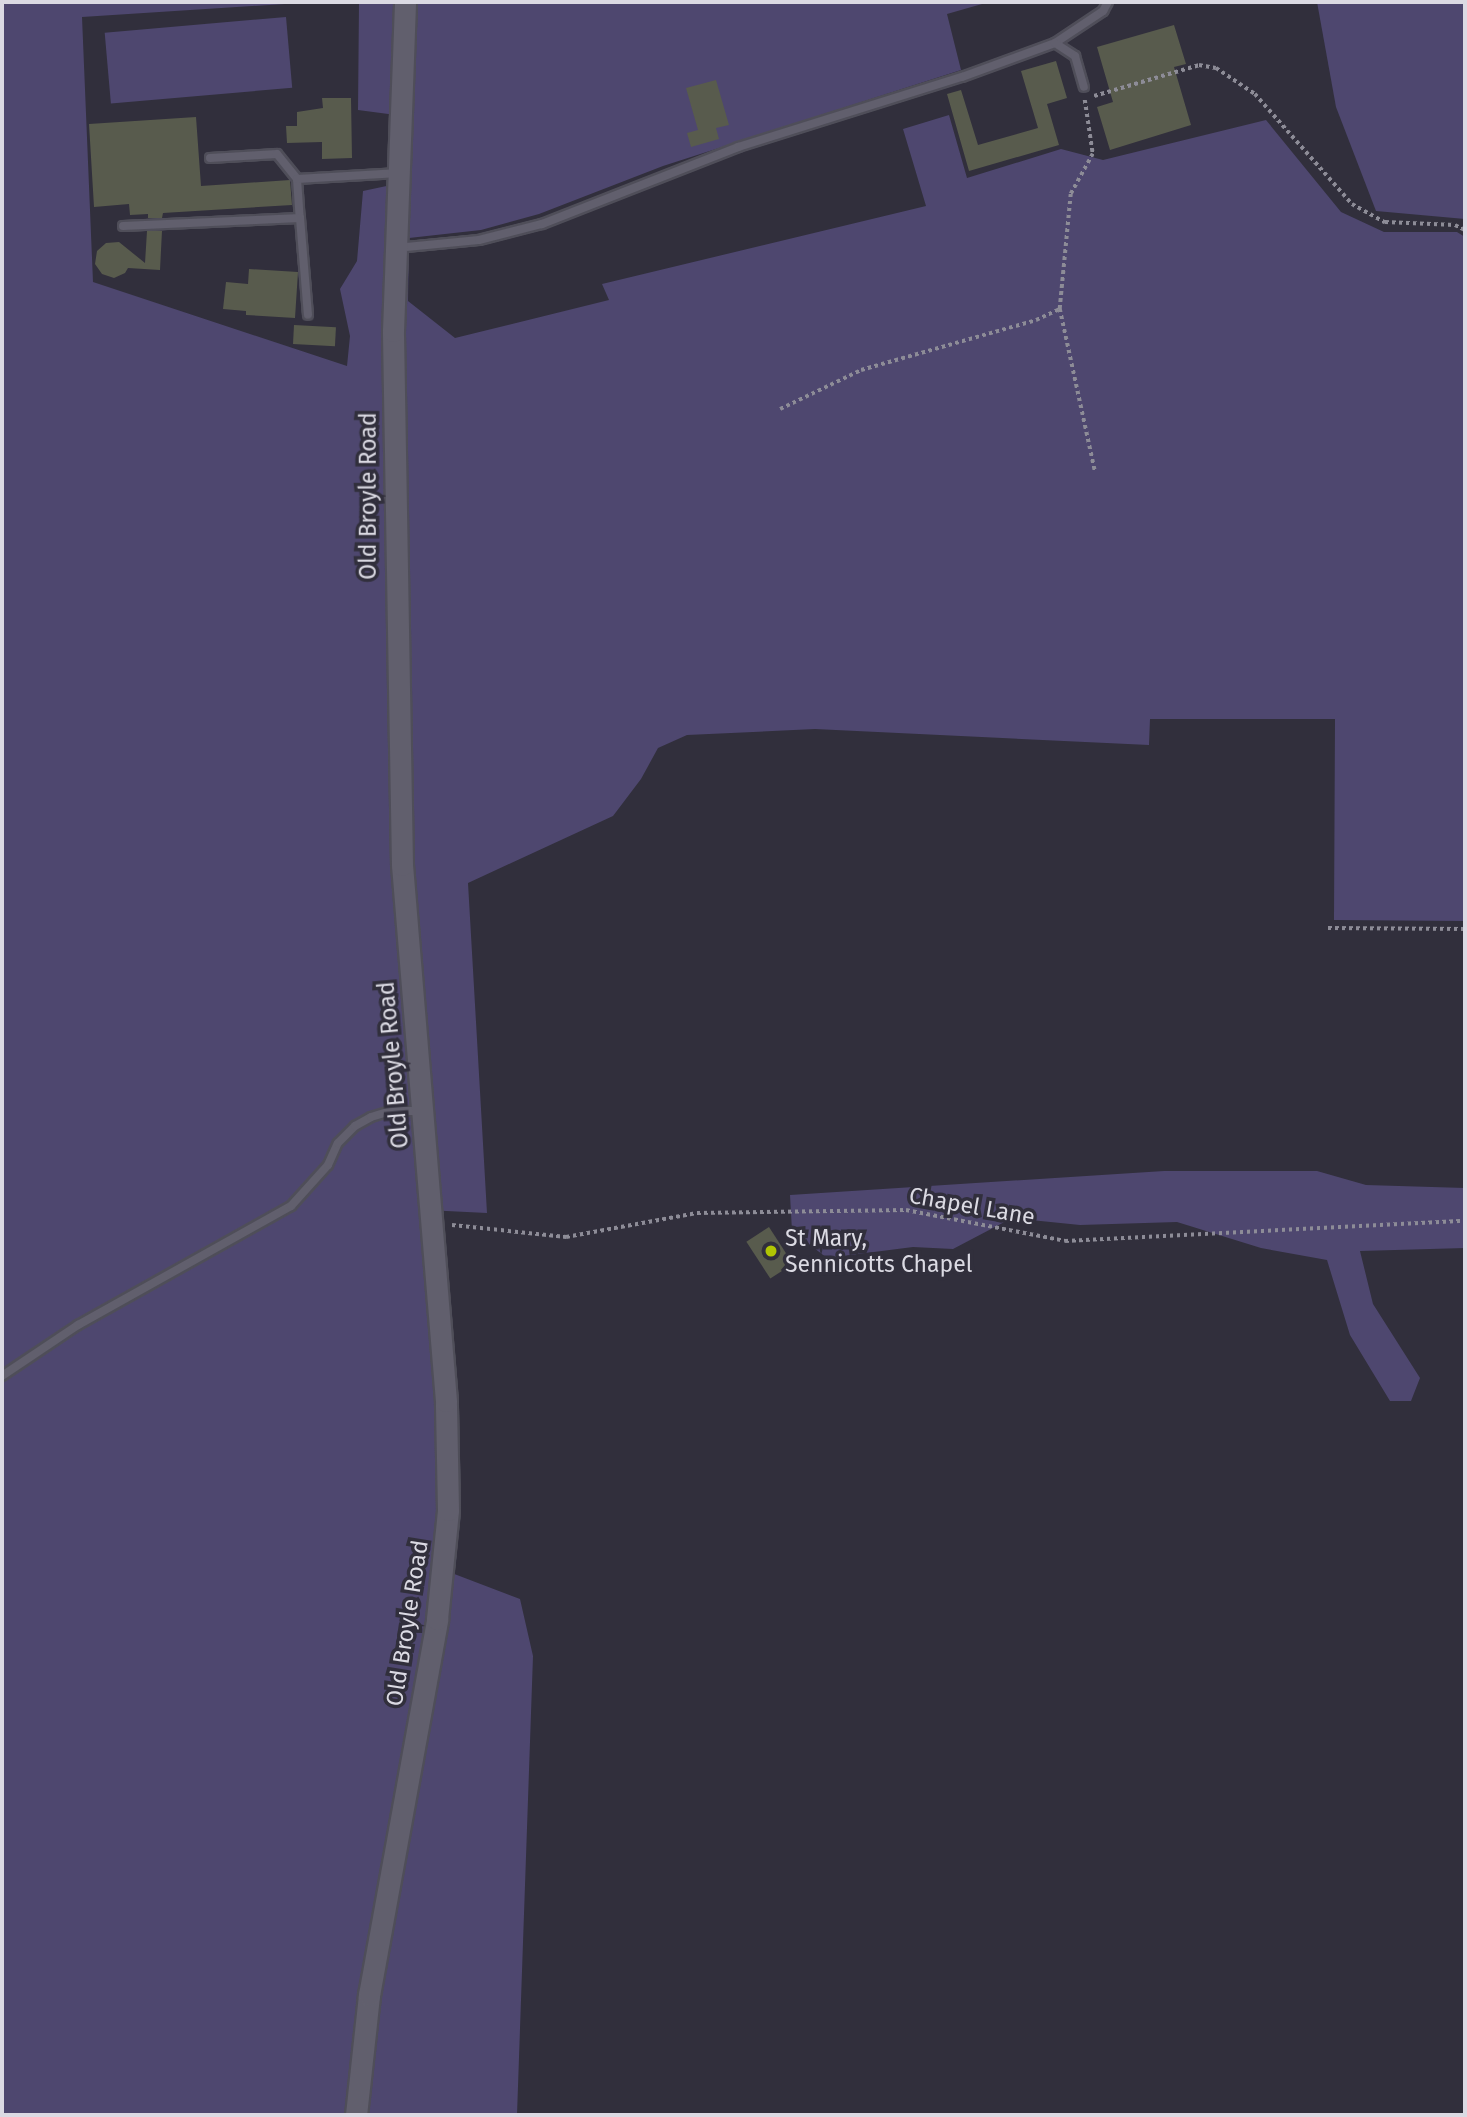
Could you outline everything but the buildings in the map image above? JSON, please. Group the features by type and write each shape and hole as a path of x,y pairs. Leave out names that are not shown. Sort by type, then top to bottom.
{"main road":[{"name":"Old Broyle Road","path":"356,2115 369,1995 445,1567 449,1454 402,865 395,590 393,331 405,2"}],"lane":[{"path":"396,247 479,240 542,224 738,147 961,77 1055,43 1103,11 1108,2"},
{"path":"1055,43 1075,56 1084,87"},
{"path":"209,158 278,154 297,179 308,314"},
{"path":"297,179 399,173"},
{"path":"123,226 300,218"},
{"path":"2,1376 78,1325 291,1206 322,1174 338,1143 355,1126 371,1116 391,1111 423,1111"}],"path":[{"path":"1084,87 1095,96 1199,65 1216,68 1255,94 1352,204 1385,222 1455,225 1465,230"},
{"path":"1084,87 1093,153 1071,194 1060,309 1096,471"},
{"path":"780,409 861,370 1036,320 1060,309"},
{"path":"1328,928 1465,929"},
{"name":"Chapel Lane","path":"432,1222 566,1237 698,1213 906,1210 1065,1241 1465,1221"}],"shaded area":[{"path":"2,2 316,2 82,17 93,282 347,366 350,336 340,289 357,261 363,191 410,181 411,117 358,110 359,2 989,2 947,14 961,70 663,166 539,214 481,230 409,238 408,301 455,338 609,300 602,284 926,206 903,129 949,115 967,178 1061,149 1103,160 1266,120 1341,212 1384,232 1457,232 1465,237 1465,921 1334,920 1335,719 1150,719 1149,745 815,729 687,735 658,748 641,779 613,816 468,883 487,1213 426,1210 439,1403 441,1508 436,1567 520,1599 533,1656 517,2115 2,2115"},
{"path":"1317,2 1465,2 1465,219 1376,211 1336,107"},
{"path":"286,17 292,88 111,104 105,33"},
{"path":"1164,1171 1317,1171 1366,1185 1465,1188 1465,1248 1360,1251 1373,1304 1420,1378 1411,1401 1390,1401 1350,1335 1327,1260 1261,1248 1177,1222 1080,1225 1012,1218 953,1249 913,1247 827,1258 792,1231 790,1195"}],"place":[{"name":"St Mary, Sennicotts Chapel","path":"771,1251"}]}
